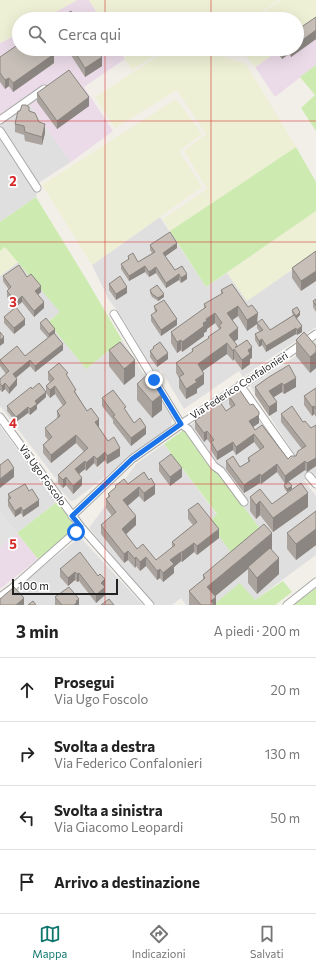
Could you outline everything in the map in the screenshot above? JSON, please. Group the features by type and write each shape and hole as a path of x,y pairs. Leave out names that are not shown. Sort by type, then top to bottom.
{"street":[{"path":"0,120 46,88"},
{"path":"0,131 36,188"},
{"path":"114,314 181,424 188,429 214,466 221,471 244,502"},
{"name":"Via Federico Confalonieri","path":"72,516 132,459 181,424 316,334"},
{"path":"240,385 293,460"},
{"name":"Via Ugo Foscolo","path":"0,417 72,516 150,605"},
{"path":"310,476 316,484"},
{"path":"0,597 81,527"},
{"path":"286,605 316,582"}],"shaded area":[{"path":"77,0 89,0 97,12 56,12"},
{"path":"316,24 316,65 275,97 255,67 271,56 304,56 304,40"},
{"path":"12,37 12,56 123,56 125,59 84,87 113,131 71,162 29,104 0,122 0,43"},
{"path":"29,104 71,162 40,182 36,197 0,222 0,122"},
{"path":"160,217 206,287 227,273 247,300 316,253 316,327 243,377 239,371 184,409 161,370 156,374 121,316 109,300 92,265"},
{"path":"18,262 61,312 48,321 86,369 122,340 172,418 171,426 75,500 71,501 54,483 57,480 0,406 0,276"},
{"path":"316,341 316,476 312,472 304,480 316,496 316,555 255,600 213,605 186,605 181,598 172,605 154,605 89,528 136,464 164,444 217,515 261,530 185,429 238,391 290,463 297,458 250,386"},
{"path":"0,426 57,502 17,533 0,511"},
{"path":"0,511 17,533 0,547"},
{"path":"17,533 38,559 0,589 0,547"},
{"path":"80,537 143,605 0,605 0,601"}],"green space":[{"path":"0,0 77,0 56,12 12,12 12,37 0,43"},
{"path":"89,0 278,0 261,12 97,12"},
{"path":"281,0 316,0 316,24 304,33 304,12 264,12"},
{"path":"123,56 154,56 132,70"},
{"path":"158,56 220,56 246,64 296,147 170,231 163,219 207,189 184,151 206,134 177,90 115,128 95,97"},
{"path":"246,56 271,56 255,67"},
{"path":"316,65 316,131 301,108 315,95 300,77"},
{"path":"176,99 202,134 179,151 202,187 92,265 42,185"},
{"path":"296,147 316,182 316,211 206,287 170,231"},
{"path":"36,197 122,340 86,369 48,322 60,312 5,247 0,251 0,222"},
{"path":"316,211 316,253 247,301 227,273"},
{"path":"5,247 18,262 0,276 0,251"},
{"path":"185,429 261,530 232,554 209,522 217,514 164,444"},
{"path":"57,502 69,516 72,524 71,529 69,534 38,559 17,533"},
{"path":"283,581 292,592 275,605 213,605 240,583 255,600"},
{"path":"316,588 316,605 293,605"}],"building":[{"path":"316,17 316,30 304,39 304,25"},
{"path":"12,49 12,56 51,56 13,83 9,78 5,80 0,73 0,57"},
{"path":"77,56 102,57 85,68"},
{"path":"69,70 89,97 57,121 37,93"},
{"path":"22,105 29,107 29,111 35,113 39,122 45,124 42,137 25,132 24,126 15,124 18,111 20,111"},
{"path":"170,232 177,243 163,253 175,270 182,266 187,274 181,278 179,274 166,283 156,267 149,272 145,266 129,276 121,264 129,259 128,256 133,253 138,262 155,252 150,245"},
{"path":"316,251 316,271 301,281 292,268"},
{"path":"19,265 27,277 31,274 41,286 35,291 44,302 34,311 22,296 16,302 7,291 11,287 3,276"},
{"path":"120,276 127,287 116,294 109,284"},
{"path":"232,284 248,307 252,305 258,313 247,320 238,306 227,313 238,328 229,335 237,345 235,348 247,340 252,347 248,350 250,354 242,360 234,349 233,351 227,343 198,364 204,374 195,380 197,382 186,389 179,377 184,374 176,363 193,351 192,349 221,328 219,325 222,323 215,313 206,319 207,321 203,323 204,326 182,342 181,340 177,342 171,332 206,307 204,304 223,293 221,290"},
{"path":"157,285 164,294 158,298 152,294 150,290"},
{"path":"316,299 316,306 313,301"},
{"path":"164,300 177,319 161,330 151,315 157,311 154,306"},
{"path":"16,307 25,319 14,328 4,317"},
{"path":"297,307 300,312 296,316 292,310"},
{"path":"294,315 302,326 297,330 296,328 266,346 262,339 259,341 255,334 263,330 257,323 262,319 270,330"},
{"path":"46,318 55,329 49,334 40,323"},
{"path":"0,332 4,337 0,340"},
{"path":"304,332 316,346 316,352 310,357 296,340"},
{"path":"54,333 63,344 35,366 30,360 13,374 17,379 9,388 5,383 2,386 0,384 0,379 9,371 0,360 17,346 25,356"},
{"path":"120,342 135,360 124,369 109,350"},
{"path":"160,342 168,353 157,361 150,351"},
{"path":"59,363 68,373 66,374 76,390 74,391 87,411 91,408 99,419 95,422 108,441 114,437 120,448 107,456 105,452 97,459 94,456 86,463 85,461 75,469 82,478 73,486 66,477 63,480 58,475 88,448 76,435 51,455 43,445 52,437 45,428 60,416 57,411 66,403 55,386 50,390 46,386 54,379 48,372"},
{"path":"289,365 296,378 284,385 282,383 269,391 277,402 269,407 255,387"},
{"path":"147,375 162,394 152,402 137,384"},
{"path":"39,383 46,392 35,401 37,404 30,409 28,407 16,417 7,406 31,387 32,389"},
{"path":"316,388 316,409 314,406 312,407 304,396"},
{"path":"239,389 250,405 253,404 259,412 259,415 249,421 255,430 262,425 288,459 291,456 296,456 298,451 306,446 281,414 292,406 303,422 305,421 311,428 316,425 316,458 307,463 305,461 285,476 277,464 261,476 260,474 244,485 226,461 233,456 240,467 250,461 248,458 264,447 254,434 236,447 233,442 217,452 211,442 214,440 207,431 204,433 195,421 210,409 208,406 218,399 226,411 235,405 229,396"},
{"path":"113,390 126,407 124,408 134,423 140,418 146,427 131,438 113,416 115,415 102,398"},
{"path":"171,454 182,468 170,477 159,463"},
{"path":"8,459 14,468 0,479 0,465"},
{"path":"144,472 149,480 151,478 155,485 144,493 139,487 123,500 136,516 122,529 137,549 143,544 156,560 175,545 172,542 197,522 188,510 198,503 219,529 197,546 194,543 170,560 174,564 163,573 160,569 157,571 146,557 140,562 128,551 124,554 101,525 116,512 106,499 110,496 108,494 124,479 128,484"},
{"path":"289,482 292,486 287,489 284,485"},
{"path":"301,483 308,493 273,518 260,501 256,505 250,497 260,489 272,504"},
{"path":"25,484 29,491 32,489 39,500 23,511 21,507 15,511 8,500 11,498 8,494"},
{"path":"316,511 316,529 296,544 287,533"},
{"path":"264,524 272,533 207,587 216,597 211,601 214,605 201,605 189,591 205,578 203,575"},
{"path":"270,548 279,558 257,578 248,567"},
{"path":"80,552 98,576 100,574 105,579 101,583 105,587 96,595 79,573 77,574 75,572 68,578 60,569"},
{"path":"14,587 24,598 16,605 0,605 0,599"},
{"path":"69,587 79,599 74,605 62,605 55,597"},
{"path":"109,599 114,605 101,605"},
{"path":"33,601 36,605 28,605"}],"route":[{"path":"76,532 81,527 72,516 118,474 132,459 181,424 154,380"}]}
